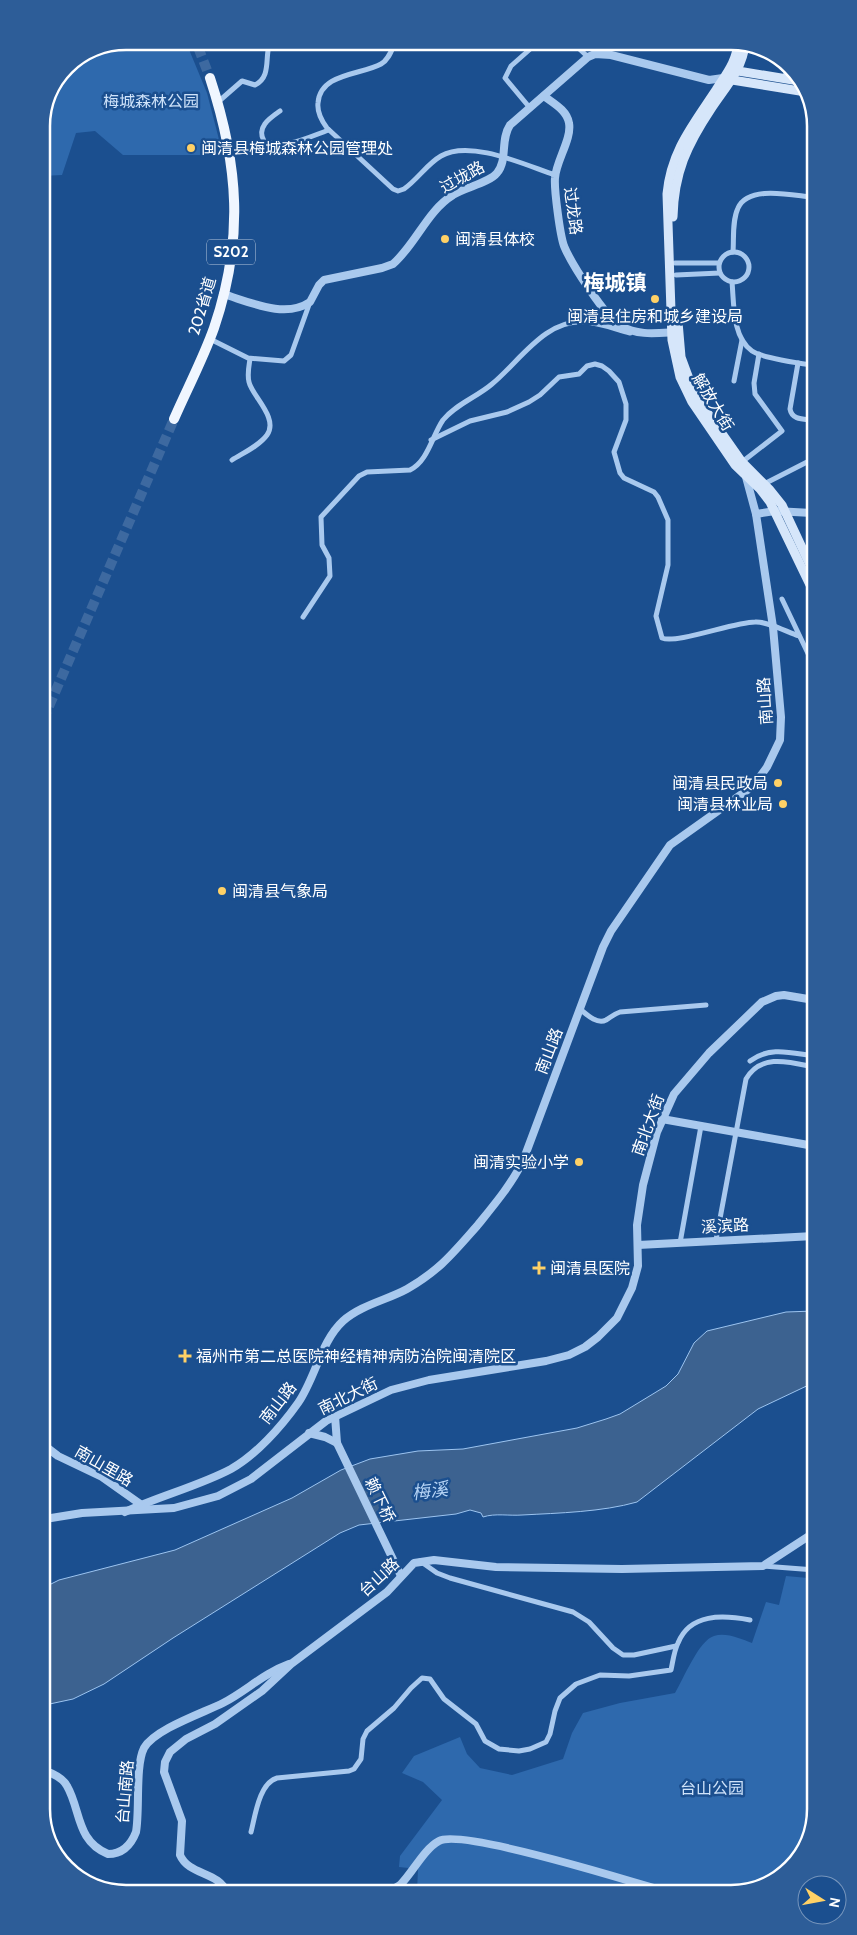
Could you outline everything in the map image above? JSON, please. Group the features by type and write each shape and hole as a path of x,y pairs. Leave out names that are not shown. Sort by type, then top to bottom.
{"main road":[{"name":"解放大街","path":"733,70 737,50"},
{"name":"解放大街","path":"744,51 743,59 733,70 680,146 670,172 667,194 677,368 687,394 735,465 766,495 807,578"},
{"path":"733,70 791,80"},
{"name":"202省道","path":"174,419 210,339 223,294 234,233 234,190 228,141 210,78"},
{"name":"解放大街","path":"727,79 684,155 678,175 674,208 675,332 690,385 702,406 742,462 764,484 786,511 807,558"},
{"path":"727,79 798,91"}],"street":[{"path":"218,102 242,81 255,85 261,81 266,70 268,50"},
{"path":"392,50 383,63 329,82 322,89 318,100 318,112 329,130 388,185 398,191 411,184 435,160 444,154 469,149 555,175"},
{"path":"528,50 511,66 505,78 530,108"},
{"path":"581,50 588,57 595,54 610,55 709,80 727,79"},
{"name":"过垅路","path":"310,302 319,284 324,280 393,264 440,204 459,191 494,176 501,167 506,130 588,57"},
{"path":"785,79 786,73"},
{"name":"过龙路","path":"544,96 565,113 570,127 555,175 562,240 569,256 611,318 621,326 642,334 675,332"},
{"path":"280,111 264,124 261,134 264,141 281,145 329,130"},
{"path":"733,252 736,213 740,204 748,197 764,193 807,197"},
{"path":"733,252 744,255 749,265 749,270 744,278 732,282 726,280 720,273 719,263 725,254 733,252"},
{"path":"675,263 719,263"},
{"path":"676,274 720,273"},
{"path":"732,282 735,320 742,340 752,352 807,364"},
{"path":"223,294 280,310 291,309 310,302"},
{"path":"210,339 250,359 281,362 289,357 310,302"},
{"path":"303,617 330,576 329,558 322,544 321,524 324,512 363,473 410,470 415,467 422,461 431,440 448,415 493,384 516,360 552,330 566,324 584,322 642,334"},
{"path":"734,381 742,340"},
{"path":"742,462 782,431 755,394 754,383 759,354"},
{"path":"232,460 260,442 269,430 265,408 248,380 250,359"},
{"path":"798,363 790,409 793,417 807,419"},
{"path":"431,440 470,420 507,412 529,402 540,395 559,377 579,374 587,366 594,364 602,366 619,382 626,404 626,420 614,452 620,473 624,478 654,492 668,520 668,565 656,616 662,638 675,639 739,623 754,622 765,623 799,636"},
{"path":"764,484 807,462"},
{"name":"南山路","path":"125,1512 224,1472 251,1455 298,1404 333,1333 344,1320 360,1310 419,1282 439,1268 458,1249 518,1172 528,1150 608,936 666,850 681,836 752,786 763,774 780,740 782,716 756,514 746,477"},
{"path":"756,514 775,511 807,513"},
{"path":"782,599 807,652"},
{"name":"南北大街","path":"50,1518 82,1513 174,1508 218,1496 236,1488 265,1469 310,1433 335,1416 406,1385 546,1361 569,1355 585,1347 604,1332 616,1318 626,1303 636,1276 637,1225 643,1185 662,1119 674,1094 683,1081 762,1002 784,995 807,999"},
{"path":"580,1009 599,1022 604,1022 615,1013 620,1012 706,1005"},
{"path":"750,1061 761,1054 773,1051 807,1055"},
{"path":"716,1240 746,1079 754,1068 777,1060 807,1066"},
{"path":"662,1119 807,1145"},
{"path":"680,1242 701,1126"},
{"name":"溪滨路","path":"638,1245 807,1236"},
{"path":"335,1416 339,1447"},
{"path":"310,1433 325,1437 339,1447"},
{"name":"赖下桥","path":"339,1447 402,1576"},
{"name":"南山里路","path":"50,1452 102,1477 148,1510"},
{"path":"763,1566 807,1537"},
{"name":"台山路","path":"221,1885 218,1881 192,1869 182,1860 179,1850 182,1821 168,1786 164,1767 170,1752 176,1746 215,1724 262,1691 291,1664 380,1598 414,1563 434,1560 485,1566 647,1569 763,1566"},
{"path":"420,1561 437,1573 450,1578 573,1612 589,1622 613,1648 623,1655 634,1655 676,1646"},
{"path":"763,1566 807,1569"},
{"path":"251,1832 258,1803 269,1782 276,1778 354,1769 363,1754 363,1739 367,1731 394,1708 422,1678 430,1679 444,1699 476,1724 485,1741 489,1744 506,1750 525,1751 546,1742 560,1698 576,1684 600,1675 629,1676 671,1670 676,1646 682,1634 700,1620 731,1616 750,1620"},
{"name":"台山南路","path":"50,1773 59,1777 67,1785 79,1820 92,1842 108,1854 119,1853 131,1843 136,1832 141,1756 148,1743 176,1724 225,1702 265,1674 291,1664"},
{"path":"400,1885 432,1845 443,1839 455,1838 502,1846 642,1885"}],"green space":[{"name":"梅城森林公园","path":"189,50 207,93 223,155 123,155 95,131 76,133 62,175 50,176 50,121 58,92 72,72 97,56 111,51"},
{"name":"台山公园","path":"786,1576 807,1578 806,1819 799,1843 785,1863 777,1869 756,1881 731,1885 417,1885 418,1869 399,1867 400,1856 442,1800 423,1782 402,1773 414,1756 460,1737 467,1754 480,1768 512,1775 563,1759 572,1733 583,1713 620,1703 675,1693 697,1652 708,1639 719,1635 728,1635 752,1643 766,1602 779,1605"}],"water":[{"name":"梅溪","path":"807,1311 807,1386 758,1409 637,1502 580,1512 492,1515 483,1517 481,1513 470,1510 456,1514 359,1525 340,1533 173,1638 104,1684 73,1699 50,1704 50,1584 59,1580 175,1550 292,1498 341,1470 370,1459 418,1451 463,1449 577,1428 620,1414 666,1386 678,1374 694,1343 707,1331 786,1312"}],"tunnel":[{"path":"199,50 210,78"},
{"path":"50,704 174,419"}],"place":[{"name":"闽清县梅城森林公园管理处","path":"191,148"},
{"name":"闽清县体校","path":"445,239"},
{"name":"闽清县住房和城乡建设局","path":"655,299"},
{"name":"闽清县民政局","path":"778,783"},
{"name":"闽清县林业局","path":"783,804"},
{"name":"闽清县气象局","path":"222,891"},
{"name":"闽清实验小学","path":"579,1162"},
{"name":"闽清县医院","path":"539,1268"},
{"name":"福州市第二总医院神经精神病防治院闽清院区","path":"185,1356"}],"district":[{"name":"梅城镇","path":"615,282"}]}
